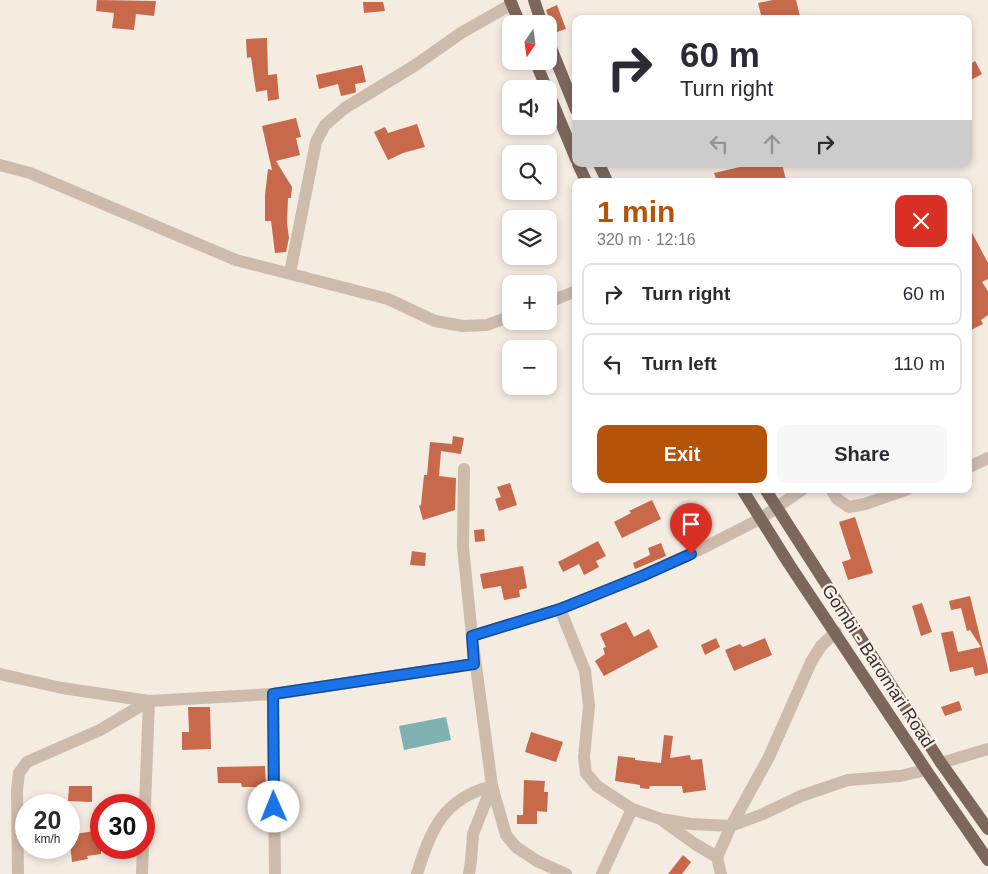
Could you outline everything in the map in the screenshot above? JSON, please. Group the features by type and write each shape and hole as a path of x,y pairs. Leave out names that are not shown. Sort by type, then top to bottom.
{"main road":[{"path":"534,0 539,15"},
{"path":"511,2 516,15"},
{"path":"558,65 572,100"},
{"path":"557,113 572,149"},
{"name":"Gombi - Baromari Road","path":"744,493 926,770 988,860"},
{"name":"Gombi - Baromari Road","path":"767,493 941,763 988,829"}],"street":[{"path":"290,273 316,142 325,126 345,108 414,66 461,33 511,2"},
{"path":"0,165 30,173 236,260 388,299 435,321 463,326 487,324 502,319"},
{"path":"557,299 572,293"},
{"path":"972,466 988,458"},
{"path":"464,469 463,547 474,664 492,786 506,835 511,842 537,861 566,874"},
{"path":"472,636 560,609 642,576 760,519 797,493"},
{"path":"833,493 837,499 849,507 865,504 897,493"},
{"path":"560,609 585,670 589,706 584,757 586,773 597,786 632,809 661,819 691,824 731,826 763,814 801,796 848,780 900,776 926,770"},
{"path":"721,874 717,857 731,826 770,757 811,662 821,646 836,632"},
{"path":"0,674 62,688 149,701 273,694 474,664"},
{"path":"273,694 275,874"},
{"path":"145,794 149,701"},
{"path":"18,874 17,790 19,773 27,762 100,730 149,701"},
{"path":"941,763 988,749"},
{"path":"417,874 425,849 443,815 460,798 478,789 492,786"},
{"path":"469,874 473,834 492,786"},
{"path":"602,874 632,809"},
{"path":"661,819 695,844 717,857"},
{"path":"142,874 143,859"}],"water":[{"path":"446,717 451,740 404,750 399,726"}],"building":[{"path":"97,0 156,1 154,16 136,14 134,30 112,28 114,13 96,11"},
{"path":"773,0 796,0 800,15 761,15 758,3"},
{"path":"363,2 383,2 385,11 364,13"},
{"path":"557,5 566,29 558,32 558,15 548,15 546,10"},
{"path":"267,38 268,75 277,74 279,99 268,101 267,90 256,92 251,57 247,58 246,39"},
{"path":"975,61 982,74 972,79 972,63"},
{"path":"362,65 366,82 355,84 356,92 341,96 338,84 319,89 316,75"},
{"path":"296,118 301,137 296,138 300,155 276,161 292,187 291,198 288,198 287,223 289,238 286,252 275,253 271,221 265,221 268,169 272,170 262,126"},
{"path":"417,124 425,147 403,153 388,160 374,132 385,127 388,133"},
{"path":"740,167 783,167 786,178 716,178 714,173"},
{"path":"972,233 988,263 988,279 982,282 988,291 988,315 981,320 983,324 972,330"},
{"path":"453,436 464,438 461,454 441,451 439,476 456,478 455,510 423,520 419,506 421,505 424,475 427,475 430,442 452,444"},
{"path":"510,483 517,505 499,511 495,499 501,497 497,487"},
{"path":"652,500 661,519 622,538 614,522 631,513 629,511"},
{"path":"855,517 873,573 848,580 842,562 851,559 839,522"},
{"path":"484,529 485,541 475,542 474,530"},
{"path":"598,541 606,556 596,561 599,567 584,575 579,564 563,572 558,562"},
{"path":"661,543 666,556 635,569 633,563 650,555 648,548"},
{"path":"412,551 426,553 425,566 410,565"},
{"path":"523,566 527,588 519,590 520,597 504,600 501,586 483,589 480,574"},
{"path":"970,596 988,669 988,673 975,676 973,667 950,672 941,633 953,631 958,652 981,647 970,630 967,631 961,608 951,610 949,601"},
{"path":"922,603 932,632 921,636 912,606"},
{"path":"626,622 634,637 649,629 658,647 604,676 595,661 605,654 603,648 606,647 600,634"},
{"path":"716,638 720,647 705,655 701,645"},
{"path":"765,638 772,655 734,671 725,650 740,644 743,647"},
{"path":"959,701 962,710 945,716 941,707"},
{"path":"188,707 210,707 211,749 182,750 182,732 189,732"},
{"path":"531,732 563,742 556,762 525,752"},
{"path":"664,735 673,736 670,758 690,755 691,760 702,759 706,790 683,793 682,786 650,786 649,789 640,788 640,785 615,781 618,756 661,763"},
{"path":"265,766 266,787 242,787 241,783 218,783 217,767"},
{"path":"524,780 545,781 544,792 548,792 547,812 537,811 537,824 517,824 517,815 523,815"},
{"path":"69,786 92,786 90,802 80,802 80,794 68,794"},
{"path":"90,832 90,856 87,856 88,859 72,862 72,859 80,859 80,833"},
{"path":"683,855 691,862 682,874 668,874"}],"route":[{"path":"274,807 273,694 474,664 472,636 560,609 691,554"}]}
